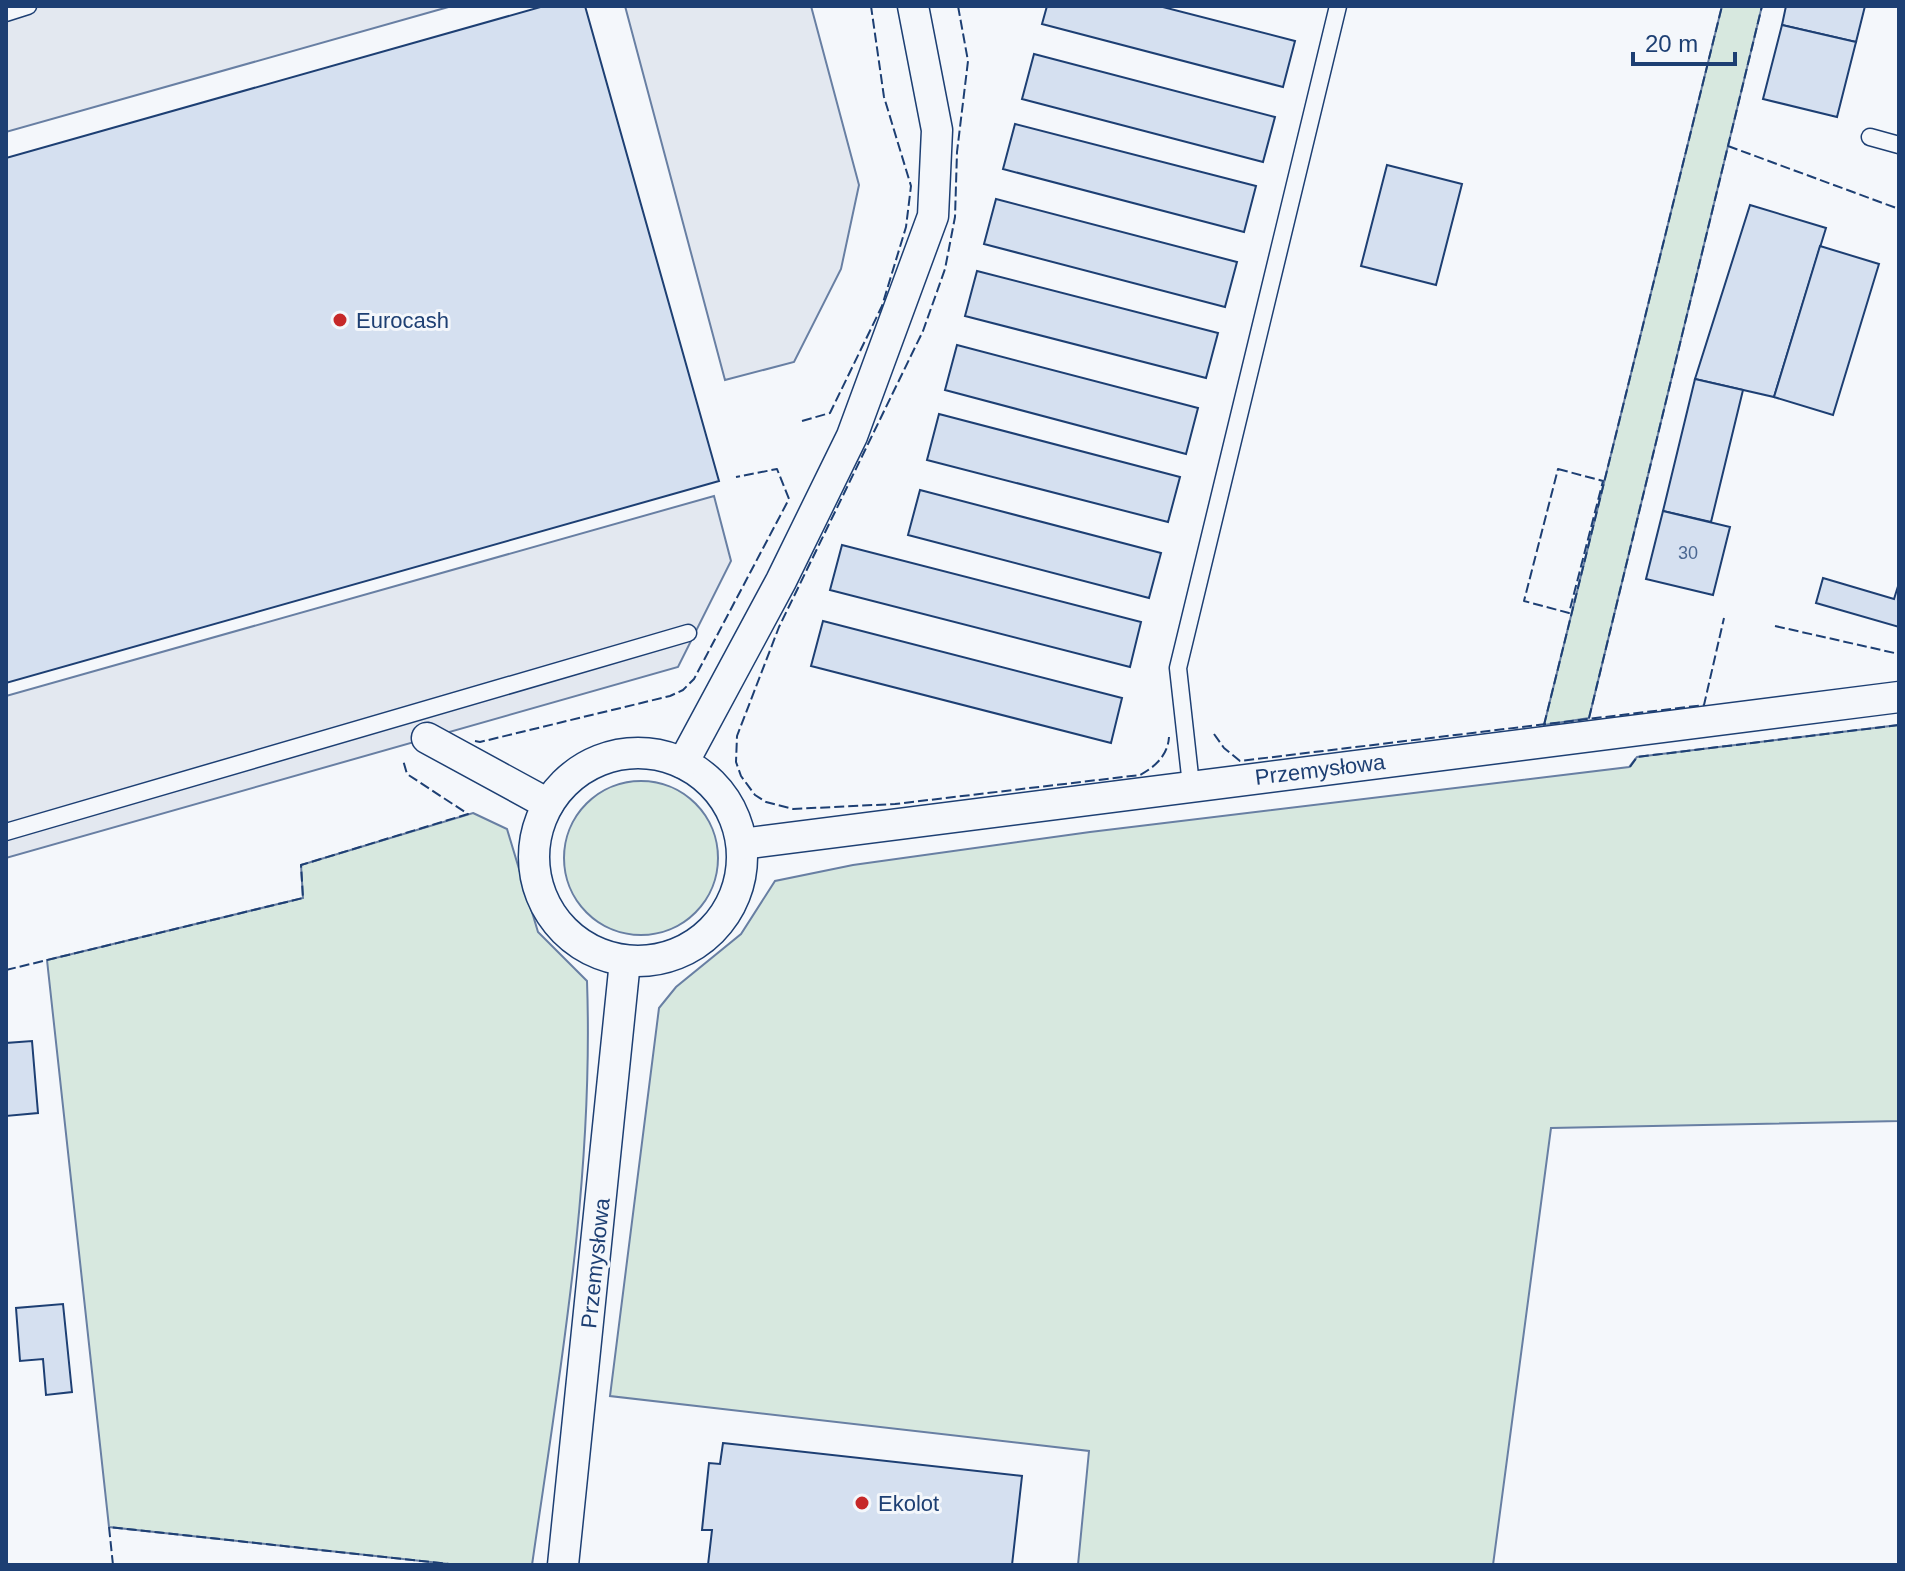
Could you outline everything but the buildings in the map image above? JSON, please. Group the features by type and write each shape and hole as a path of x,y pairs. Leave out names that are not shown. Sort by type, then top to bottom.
{"street":[{"path":"683,763 781,581 852,436 933,216 937,130 913,6"},
{"name":"Przemysłowa","path":"742,844 1899,697"},
{"path":"420,726 548,804"},
{"path":"623,754 654,754 683,763 711,783 732,811 742,844 741,876 731,906 712,931 686,950 657,960 625,961 592,951 573,938 544,903 535,858 536,835 548,804 568,780 593,763 623,754"},
{"name":"Przemysłowa","path":"563,1565 625,961"}],"lane":[{"path":"6,13 28,6"},
{"path":"1191,785 1178,668 1338,6"},
{"path":"1870,137 1899,145"},
{"path":"6,832 420,726 688,633"}],"shaded area":[{"path":"6,6 452,6 6,132"},
{"path":"625,6 811,6 859,185 841,269 794,362 725,380"},
{"path":"1722,6 1762,6 1589,718 1544,725"},
{"path":"714,496 731,561 678,667 6,858 6,696"},
{"path":"1899,725 1899,1121 1551,1128 1493,1565 1078,1565 1089,1451 610,1396 659,1008 676,987 741,934 775,881 853,865 1090,832 1629,767 1637,757"},
{"path":"641,781 671,787 696,803 712,828 718,858 712,888 696,913 671,929 641,935 611,929 586,913 570,888 564,858 570,828 586,803 611,787"},
{"path":"473,813 507,829 538,932 587,981 588,1054 580,1201 564,1347 532,1565 458,1565 109,1527 47,960 303,898 301,865"}],"fence":[{"path":"802,421 830,413 882,306 906,227 911,186 884,97 871,6"},
{"path":"958,6 968,61 957,152 955,217 945,269 923,331 779,627 737,736 736,762 741,776 755,795 766,802 793,809 895,804 1140,775 1160,760 1169,737"},
{"path":"1544,725 1722,6"},
{"path":"1589,718 1762,6"},
{"path":"1728,146 1899,209"},
{"path":"475,741 670,696 683,690 694,679 789,499 777,469 736,477"},
{"path":"1558,469 1603,481 1569,613 1524,601 1558,469"},
{"path":"1214,734 1224,748 1240,761 1704,705 1724,618"},
{"path":"1775,626 1899,654"},
{"path":"1630,767 1637,757 1899,725"},
{"path":"6,970 303,898 301,865 468,814 407,774 403,760"},
{"path":"113,1565 109,1527 458,1565"}],"place":[{"name":"Eurocash","path":"340,320"},
{"name":"Ekolot","path":"862,1503"}]}
